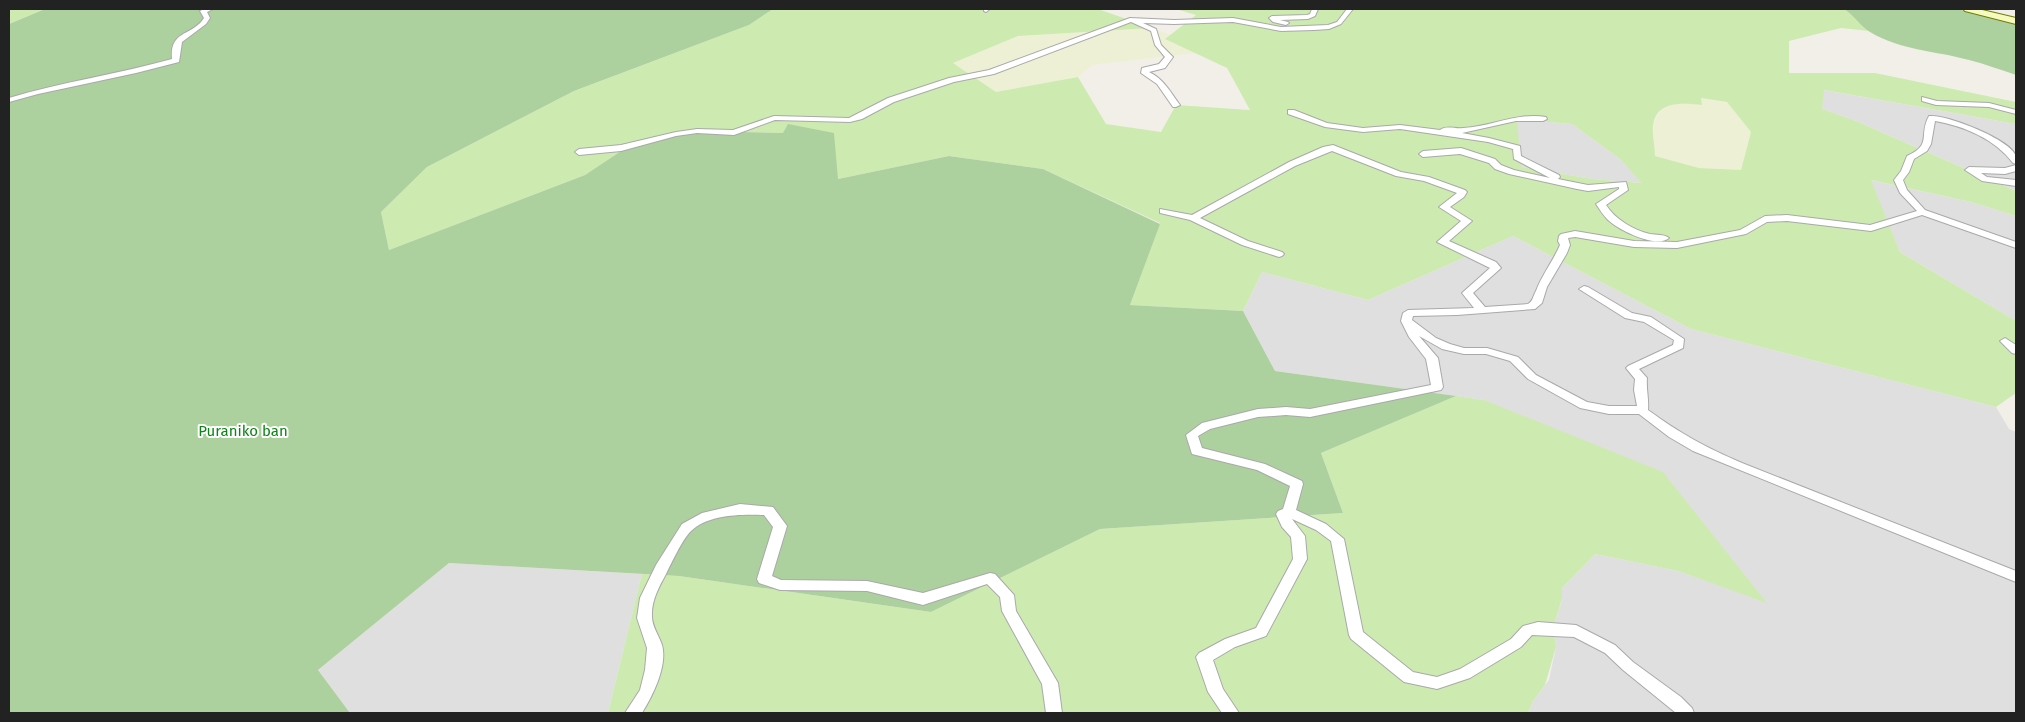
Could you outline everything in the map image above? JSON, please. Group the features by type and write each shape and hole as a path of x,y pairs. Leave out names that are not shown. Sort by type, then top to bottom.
{"street":[{"path":"9,100 176,60 174,50 176,43 204,23 207,18 203,11 210,9"},
{"path":"1314,28 1275,21 1272,18 1308,17 1313,15 1315,9"},
{"path":"579,152 621,148 676,134 697,131 734,133 774,118 837,121 859,118 891,100 952,80 991,72 1130,20 1174,22 1233,20 1281,29 1314,28 1329,27 1339,23 1350,9"},
{"path":"1968,9 2016,21"},
{"path":"1130,20 1154,30 1154,38 1159,47 1169,57 1162,66 1144,70 1145,73 1152,75 1167,90 1168,96 1176,105"},
{"path":"1925,100 1936,103 1989,105 2016,112"},
{"path":"1291,112 1325,124 1363,130 1400,127 1453,136 1476,137 1517,148 1517,157 1552,176 1591,186"},
{"path":"1922,212 1919,206 1905,196 1898,180 1905,172 1910,158 1919,154 1928,143 1929,121 1932,118 1948,120 2003,146 2016,161"},
{"path":"1443,133 1444,130 1464,131 1516,119 1543,119"},
{"path":"1193,218 1292,164 1326,149 1333,148 1399,174 1426,180 1462,192 1461,195 1444,207 1467,221 1442,242 1492,264 1496,268 1467,293 1481,309"},
{"path":"1423,154 1461,151 1492,161 1498,167 1512,172 1588,188 1591,186 1623,184 1624,190 1602,204 1605,212 1624,227 1656,239 1689,237 1734,230 1740,232"},
{"path":"2016,168 2005,171 1969,170 1985,179 2016,183"},
{"path":"1163,211 1193,218 1258,250 1279,254"},
{"path":"1289,512 1297,484 1261,467 1196,452 1192,435 1206,426 1258,413 1286,411 1310,413 1437,387 1432,358 1414,337 1406,321 1408,313 1531,307 1537,303 1547,276 1559,262 1565,246 1564,236 1575,234 1634,244 1677,245 1740,232 1766,219 1787,218 1871,228 1922,212 2016,245"},
{"path":"1584,289 1629,316 1647,319 1679,339 1679,346 1671,352 1632,368 1641,378 1642,411"},
{"path":"1406,321 1432,340 1446,346 1464,351 1487,351 1514,359 1532,377 1584,405 1609,410 1628,409 1642,411 1673,434 1697,448 2016,577"},
{"path":"2005,340 2016,351"},
{"path":"633,713 647,692 653,670 655,648 644,618 647,598 663,565 687,527 707,516 740,509 768,510 780,526 764,578 780,585 867,586 922,599 990,578 1007,595 1009,611 1050,683 1054,713"},
{"path":"1230,713 1216,692 1204,658 1230,642 1261,632 1300,559 1298,536 1288,524 1283,514 1289,512 1321,527 1337,539 1356,635 1409,677 1437,683 1466,674 1516,643 1528,630 1538,628 1576,631 1610,649 1628,666 1676,702 1686,713"}],"shaded area":[{"path":"1823,90 2016,124 2016,191 1856,121 1822,109"},
{"path":"1516,119 1572,124 1620,159 1643,183 1592,179 1520,167"},
{"path":"1870,180 1971,202 2016,216 2016,321 1900,252"},
{"path":"1513,236 1691,329 1996,407 2009,429 2016,432 2016,713 1528,713 1533,701 1549,680 1556,647 1553,628 1562,600 1562,588 1595,554 1678,571 1767,602 1484,400 1275,371 1243,311 1262,272 1368,300"},
{"path":"449,563 642,574 608,713 350,713 318,670"}],"green space":[{"path":"9,9 45,9 9,24"},
{"name":"Puraniko ban","path":"45,9 773,9 749,25 574,91 427,167 381,212 389,250 585,175 627,147 697,131 783,133 788,124 834,133 838,179 949,156 1043,169 1160,224 1130,305 1243,311 1275,371 1456,396 1321,453 1343,513 1100,529 931,612 679,576 449,563 318,670 350,713 9,713 9,24"},
{"path":"773,9 1098,9 1152,28 1018,36 953,63 996,92 1078,77 1106,124 1161,132 1176,105 1250,110 1227,68 1165,39 1196,15 1176,9 1844,9 1852,14 1869,31 1841,28 1789,41 1789,73 1875,73 2016,102 2016,124 1824,90 1822,109 1856,121 2016,191 2016,216 1971,202 1871,180 1900,252 2016,321 2016,393 1996,407 1691,329 1513,236 1368,300 1262,272 1243,311 1130,305 1160,223 1043,169 949,156 838,179 783,133 697,131 627,147 585,175 389,250 381,212 427,167 574,91 749,25","holes":["1701,98 1727,102 1751,132 1741,170 1699,168 1655,156 1653,125 1660,111 1672,105 1702,105","1517,119 1572,124 1620,159 1642,183 1592,179 1521,167"]},
{"path":"1844,9 1957,9 2016,24 2016,75 1969,60 1893,43 1870,32"},
{"path":"1152,28 1171,35 1166,39 1195,53 1092,65 1078,77 996,92 953,63 1018,36"},
{"path":"1701,98 1727,102 1751,132 1741,170 1699,168 1655,156 1653,123 1662,109 1680,102 1702,105"},
{"path":"1456,396 1484,400 1663,472 1767,603 1678,571 1595,554 1562,588 1562,599 1553,628 1556,647 1545,685 1533,701 1528,713 608,713 642,574 679,576 931,612 1100,529 1343,513 1321,453"}]}
